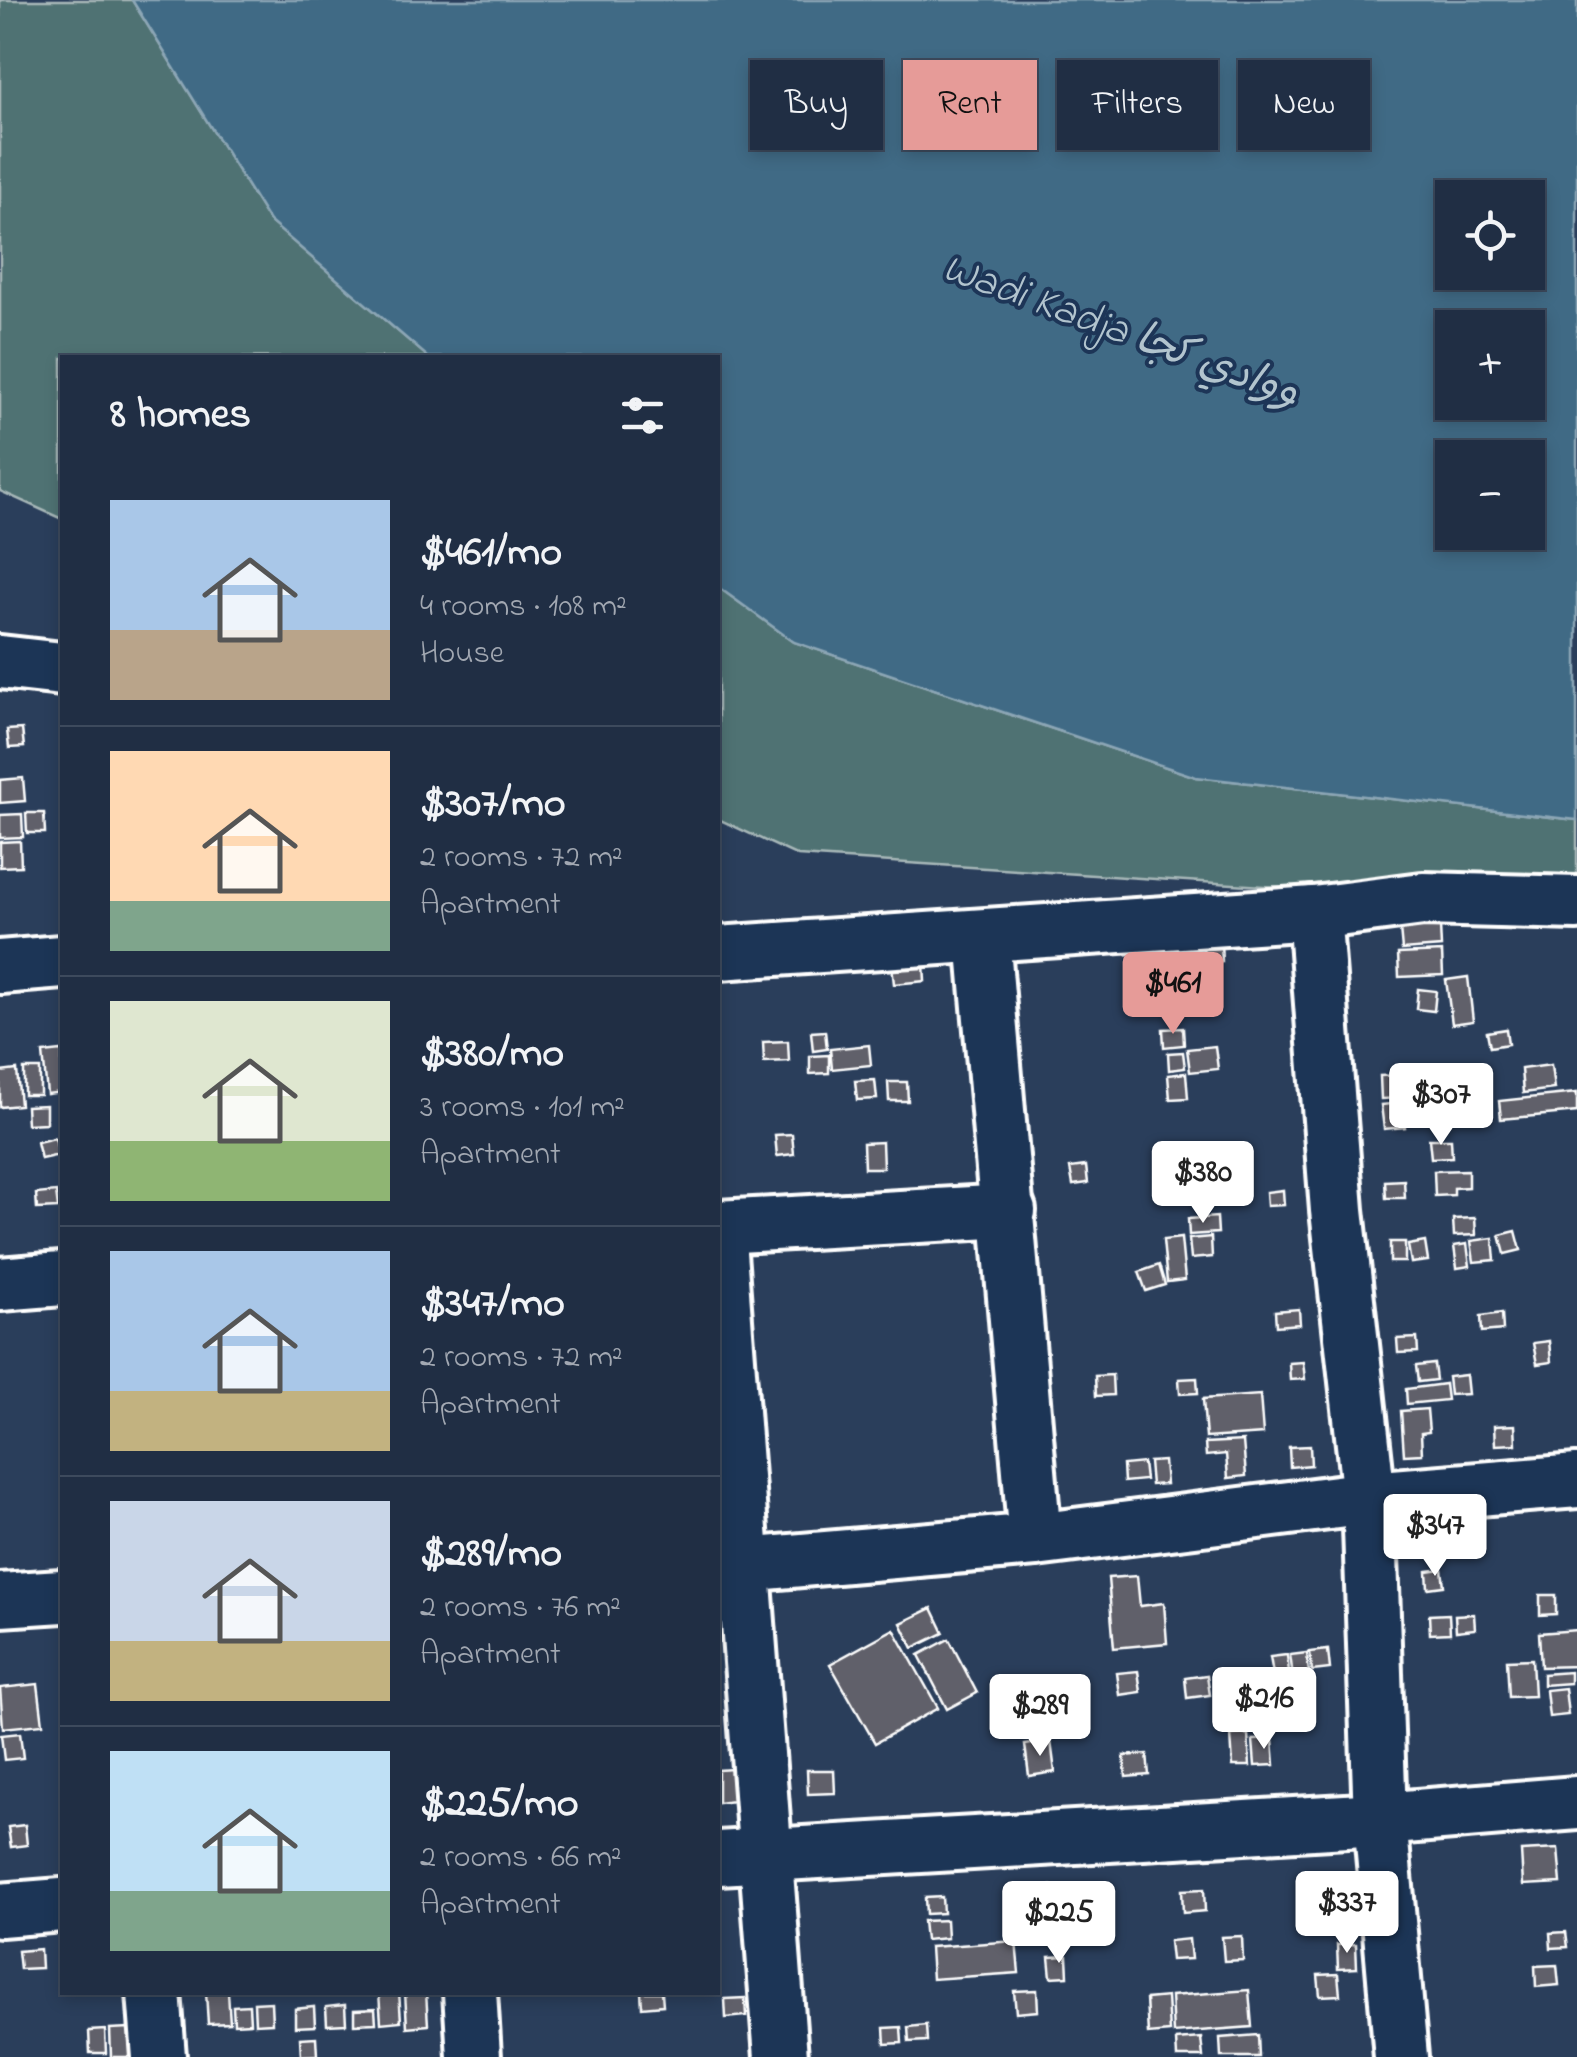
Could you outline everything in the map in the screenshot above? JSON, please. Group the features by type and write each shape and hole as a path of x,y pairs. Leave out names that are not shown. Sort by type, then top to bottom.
{"street":[{"path":"0,662 60,669"},
{"path":"720,953 1314,913 1423,899 1577,903"},
{"path":"1314,913 1337,1210 1369,1498 1380,1819 1401,2057"},
{"path":"982,937 1009,1211 1034,1540"},
{"path":"0,967 60,962"},
{"path":"720,1227 1009,1211"},
{"path":"720,1253 744,1565 742,1856 781,2057"},
{"path":"0,1284 60,1279"},
{"path":"744,1565 1034,1540 1369,1498 1577,1481"},
{"path":"0,1600 60,1596"},
{"path":"742,1856 1380,1819 1577,1803"},
{"path":"0,1910 60,1905"},
{"path":"154,1995 159,2057"},
{"path":"470,1995 474,2057"}],"green space":[{"path":"0,0 132,0 269,221 426,355 60,355 60,518 0,491"},
{"path":"720,588 794,642 1196,777 1577,820 1577,906 798,856 720,820"}],"water":[{"name":"Wadi Kadja ووادي كجا","path":"132,0 1577,0 1577,820 1196,777 794,642 720,588 720,355 426,355 269,221"}],"building":[{"path":"22,729 24,747 9,748 7,730"},
{"path":"23,778 25,801 0,803 0,780"},
{"path":"26,813 44,813 45,833 27,833"},
{"path":"22,814 23,837 0,838 0,815"},
{"path":"20,841 21,866 0,867 0,842"},
{"path":"1440,926 1441,947 1402,950 1400,929"},
{"path":"1221,943 1222,962 1204,963 1203,944"},
{"path":"1198,945 1200,970 1183,972 1180,946"},
{"path":"1442,952 1443,975 1399,977 1398,954"},
{"path":"1175,953 1178,977 1158,979 1155,955"},
{"path":"924,963 925,981 894,984 892,966"},
{"path":"1468,977 1473,1021 1452,1024 1446,980"},
{"path":"1418,989 1436,991 1434,1011 1416,1009"},
{"path":"1183,1028 1184,1045 1164,1047 1163,1029"},
{"path":"1506,1029 1508,1044 1490,1047 1487,1032"},
{"path":"825,1031 827,1049 813,1051 811,1032"},
{"path":"788,1041 789,1061 764,1062 763,1042"},
{"path":"869,1045 871,1065 832,1069 830,1049"},
{"path":"1215,1046 1218,1069 1190,1072 1187,1049"},
{"path":"60,1051 60,1092 47,1094 43,1053"},
{"path":"1183,1052 1185,1068 1169,1070 1168,1053"},
{"path":"829,1055 829,1073 810,1074 810,1056"},
{"path":"1551,1065 1554,1089 1523,1093 1521,1069"},
{"path":"24,1069 40,1069 40,1095 24,1095"},
{"path":"17,1070 20,1105 0,1107 0,1072"},
{"path":"1186,1073 1188,1098 1170,1099 1168,1075"},
{"path":"1401,1075 1402,1098 1381,1099 1380,1076"},
{"path":"875,1080 877,1099 857,1100 855,1081"},
{"path":"888,1082 907,1082 908,1101 889,1101"},
{"path":"1577,1093 1577,1112 1501,1119 1499,1101"},
{"path":"1403,1103 1405,1127 1384,1129 1381,1105"},
{"path":"46,1105 46,1123 27,1124 26,1106"},
{"path":"792,1134 794,1154 777,1156 775,1135"},
{"path":"55,1138 59,1155 41,1159 37,1142"},
{"path":"1429,1139 1451,1139 1452,1157 1431,1158"},
{"path":"882,1142 883,1168 864,1168 863,1143"},
{"path":"1086,1166 1088,1183 1073,1185 1070,1168"},
{"path":"1468,1170 1468,1187 1454,1188 1454,1195 1435,1196 1434,1171"},
{"path":"1404,1180 1405,1198 1386,1198 1385,1181"},
{"path":"1283,1190 1284,1205 1267,1206 1266,1192"},
{"path":"56,1192 58,1208 37,1209 36,1194"},
{"path":"1217,1217 1218,1233 1189,1235 1188,1219"},
{"path":"1475,1218 1476,1235 1454,1236 1453,1219"},
{"path":"1516,1231 1521,1250 1505,1254 1500,1235"},
{"path":"1211,1237 1212,1257 1191,1259 1189,1239"},
{"path":"1181,1238 1185,1280 1167,1282 1163,1240"},
{"path":"1493,1238 1495,1260 1474,1262 1471,1241"},
{"path":"1390,1242 1405,1242 1405,1262 1390,1262"},
{"path":"1425,1242 1428,1261 1411,1263 1408,1245"},
{"path":"1467,1244 1470,1266 1457,1268 1454,1246"},
{"path":"1159,1265 1165,1285 1146,1291 1139,1272"},
{"path":"1299,1309 1300,1324 1276,1326 1275,1311"},
{"path":"1502,1313 1503,1330 1482,1332 1481,1316"},
{"path":"1417,1338 1418,1352 1398,1353 1397,1339"},
{"path":"1549,1341 1551,1362 1537,1364 1533,1343"},
{"path":"1303,1362 1305,1379 1290,1380 1289,1363"},
{"path":"1434,1364 1436,1380 1418,1382 1416,1366"},
{"path":"1112,1375 1113,1395 1096,1396 1095,1376"},
{"path":"1466,1375 1468,1394 1450,1395 1448,1377"},
{"path":"1197,1378 1198,1393 1180,1394 1179,1379"},
{"path":"1445,1384 1447,1400 1407,1404 1406,1389"},
{"path":"1260,1395 1263,1434 1206,1438 1203,1399"},
{"path":"1427,1409 1429,1432 1421,1433 1422,1454 1404,1455 1401,1411"},
{"path":"1515,1425 1516,1444 1495,1445 1494,1426"},
{"path":"1243,1441 1246,1476 1228,1478 1226,1454 1206,1456 1205,1443"},
{"path":"1310,1446 1311,1465 1290,1467 1289,1447"},
{"path":"1164,1461 1166,1484 1151,1485 1149,1462"},
{"path":"1143,1463 1145,1480 1124,1482 1123,1465"},
{"path":"1442,1569 1444,1586 1428,1588 1427,1571"},
{"path":"1137,1576 1140,1606 1164,1603 1167,1643 1114,1648 1108,1578"},
{"path":"1540,1595 1556,1595 1556,1614 1540,1615"},
{"path":"932,1608 944,1633 913,1648 901,1623"},
{"path":"1449,1614 1450,1633 1430,1634 1429,1615"},
{"path":"1474,1614 1475,1629 1456,1631 1455,1615"},
{"path":"894,1629 938,1708 875,1743 830,1664"},
{"path":"1577,1630 1577,1666 1541,1667 1539,1633"},
{"path":"949,1639 977,1693 947,1709 919,1655"},
{"path":"1328,1650 1330,1669 1312,1671 1310,1652"},
{"path":"1307,1653 1309,1674 1293,1676 1290,1655"},
{"path":"1287,1655 1289,1672 1273,1674 1270,1657"},
{"path":"1532,1659 1534,1696 1509,1697 1507,1660"},
{"path":"1138,1671 1141,1692 1120,1695 1117,1673"},
{"path":"1570,1672 1570,1683 1543,1685 1543,1674"},
{"path":"1207,1675 1210,1695 1187,1698 1185,1678"},
{"path":"38,1684 43,1724 3,1728 0,1688"},
{"path":"1565,1688 1568,1715 1549,1717 1546,1690"},
{"path":"20,1733 23,1758 4,1760 1,1735"},
{"path":"1248,1734 1250,1766 1233,1766 1231,1735"},
{"path":"1273,1739 1275,1765 1255,1766 1253,1740"},
{"path":"1051,1741 1055,1772 1029,1776 1025,1745"},
{"path":"1147,1754 1149,1775 1126,1777 1124,1756"},
{"path":"732,1769 734,1801 720,1803 720,1770"},
{"path":"807,1770 834,1770 835,1793 808,1794"},
{"path":"25,1825 27,1845 11,1847 8,1827"},
{"path":"1558,1849 1561,1883 1523,1885 1521,1851"},
{"path":"1051,1886 1053,1906 1036,1907 1035,1888"},
{"path":"1092,1888 1093,1905 1072,1907 1070,1889"},
{"path":"1204,1889 1205,1911 1183,1913 1182,1890"},
{"path":"942,1897 943,1913 926,1914 925,1898"},
{"path":"1029,1911 1030,1931 1011,1933 1009,1912"},
{"path":"946,1920 947,1938 925,1940 923,1921"},
{"path":"1566,1932 1568,1947 1551,1948 1550,1933"},
{"path":"1242,1936 1243,1960 1224,1961 1222,1937"},
{"path":"1189,1939 1191,1959 1171,1960 1169,1941"},
{"path":"1016,1941 1019,1973 932,1979 930,1947"},
{"path":"1356,1944 1357,1968 1338,1969 1337,1945"},
{"path":"40,1949 41,1968 20,1969 18,1951"},
{"path":"1067,1956 1068,1976 1051,1977 1049,1957"},
{"path":"1557,1965 1559,1985 1536,1987 1535,1966"},
{"path":"1338,1974 1340,1995 1320,1996 1318,1975"},
{"path":"1037,1990 1038,2011 1016,2013 1014,1991"},
{"path":"1249,1990 1252,2027 1173,2033 1171,1996"},
{"path":"206,1995 228,1995 230,2023 208,2024"},
{"path":"379,1995 399,1995 401,2021 381,2023"},
{"path":"405,1995 426,1995 428,2025 407,2027"},
{"path":"641,1995 662,1995 663,2005 642,2007"},
{"path":"1167,1997 1169,2032 1148,2034 1146,1999"},
{"path":"745,1998 746,2016 726,2018 725,1999"},
{"path":"271,2002 272,2023 255,2024 254,2003"},
{"path":"249,2005 250,2023 234,2024 233,2006"},
{"path":"345,2005 346,2024 327,2025 326,2007"},
{"path":"314,2007 315,2026 295,2027 295,2009"},
{"path":"375,2009 376,2023 354,2024 354,2010"},
{"path":"926,2025 927,2041 909,2042 908,2027"},
{"path":"901,2027 902,2043 885,2044 884,2028"},
{"path":"129,2028 131,2057 111,2057 110,2029"},
{"path":"105,2030 106,2053 90,2053 89,2031"},
{"path":"1258,2035 1259,2057 1221,2057 1220,2038"},
{"path":"316,2037 317,2055 301,2056 300,2038"},
{"path":"1201,2038 1203,2057 1177,2057 1176,2040"}]}
